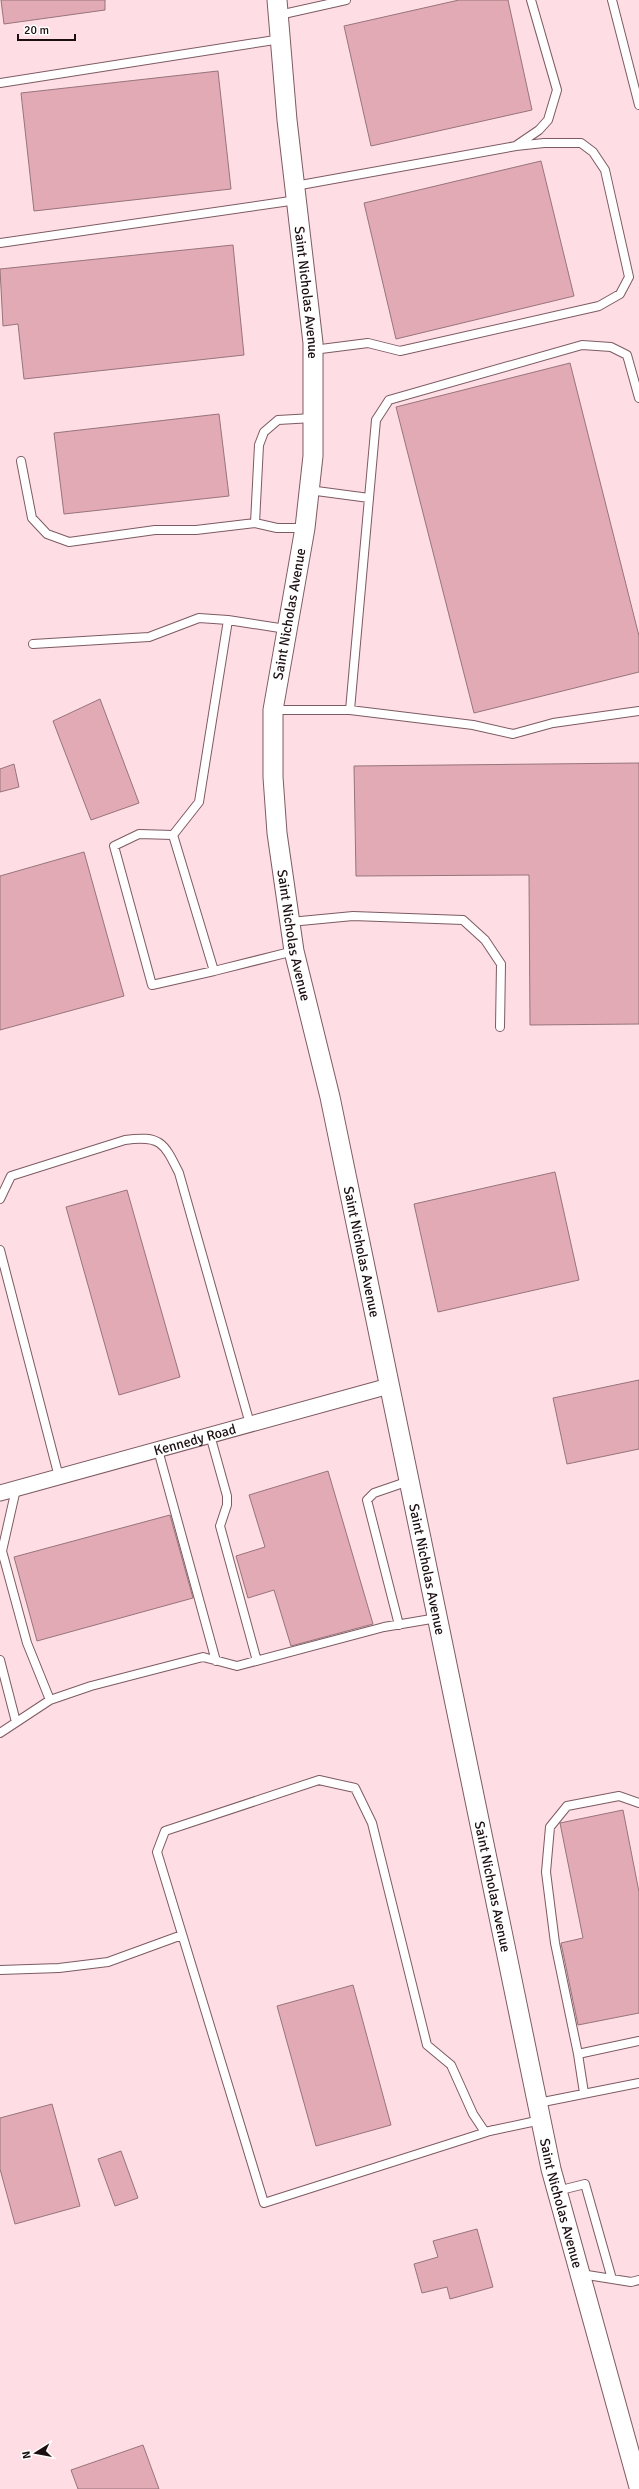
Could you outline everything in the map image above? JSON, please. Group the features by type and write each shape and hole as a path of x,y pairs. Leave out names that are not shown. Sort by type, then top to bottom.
{"street":[{"name":"Saint Nicholas Avenue","path":"278,8 313,350 313,456 305,528 286,629 273,710 273,777 277,833 294,951 330,1097 539,2111 580,2274 639,2487"},
{"name":"Kennedy Road","path":"0,1493 389,1386"}],"lane":[{"path":"278,8 346,0"},
{"path":"516,146 539,130 548,120 557,90 531,0"},
{"path":"612,0 639,105"},
{"path":"0,83 281,39"},
{"path":"0,243 296,193 516,146 581,143 594,152 605,170 629,277 620,294 599,306 400,351 368,343 313,350"},
{"path":"350,710 376,420 389,400 582,345 611,347 627,355 639,398"},
{"path":"255,522 259,445 264,432 278,420 313,418"},
{"path":"21,462 32,518 47,534 69,542 155,530 196,530 255,522 277,528 305,528"},
{"path":"309,490 369,498"},
{"path":"33,644 149,637 199,618 228,620 286,629"},
{"path":"173,835 199,802 228,620"},
{"path":"273,710 350,710 473,725 513,734 553,723 639,710"},
{"path":"173,835 139,834 114,846 152,985 294,951"},
{"path":"173,835 214,971"},
{"path":"290,922 353,916 463,920 485,940 501,964 500,1027"},
{"path":"0,1199 11,1176 125,1140 144,1137 159,1142 166,1147 179,1173 250,1424"},
{"path":"0,1250 59,1477"},
{"path":"210,1435 227,1496 227,1504 220,1526 257,1661"},
{"path":"158,1450 216,1661"},
{"path":"399,1625 367,1500 374,1493 409,1481"},
{"path":"16,1489 2,1551 27,1643 50,1700"},
{"path":"0,1733 50,1700 91,1686 203,1657 236,1666 399,1625 437,1618"},
{"path":"0,1660 16,1722"},
{"path":"493,2130 485,2132 473,2114 451,2065 427,2046 372,1823 355,1788 319,1780 165,1831 156,1852 264,2203 493,2130 584,2094 639,2083"},
{"path":"584,2094 578,2054 554,1943 546,1872 550,1827 567,1806 619,1796 639,1803"},
{"path":"0,1970 59,1968 108,1962 182,1935"},
{"path":"578,2054 639,2041"},
{"path":"558,2191 585,2184 612,2279"},
{"path":"580,2274 631,2282 639,2280"}],"building":[{"path":"1,0 105,0 105,10 4,24"},
{"path":"459,0 508,0 532,110 371,146 344,26"},
{"path":"218,71 231,189 34,211 21,93"},
{"path":"541,161 574,296 396,339 364,203"},
{"path":"233,245 244,355 24,379 18,324 3,326 0,269"},
{"path":"570,363 639,636 639,672 474,713 396,407"},
{"path":"219,414 229,496 64,514 54,433"},
{"path":"100,699 139,803 91,820 53,721"},
{"path":"639,763 639,1024 530,1025 529,875 356,876 354,766"},
{"path":"14,764 19,787 0,792 0,769"},
{"path":"84,852 124,996 0,1030 0,876"},
{"path":"555,1172 579,1280 438,1312 414,1204"},
{"path":"127,1190 180,1377 119,1395 66,1207"},
{"path":"639,1380 639,1449 567,1464 553,1398"},
{"path":"328,1471 373,1624 291,1646 274,1590 248,1598 236,1556 265,1547 249,1495"},
{"path":"170,1515 193,1598 37,1641 14,1557"},
{"path":"623,1810 639,1892 639,2013 578,2025 561,1943 583,1938 560,1823"},
{"path":"353,1985 391,2125 316,2146 277,2006"},
{"path":"52,2104 80,2206 15,2224 0,2169 0,2118"},
{"path":"121,2151 138,2198 115,2206 98,2159"},
{"path":"477,2229 493,2287 450,2299 447,2287 422,2293 414,2264 438,2257 433,2241"},
{"path":"143,2445 159,2489 78,2489 71,2470"}]}
